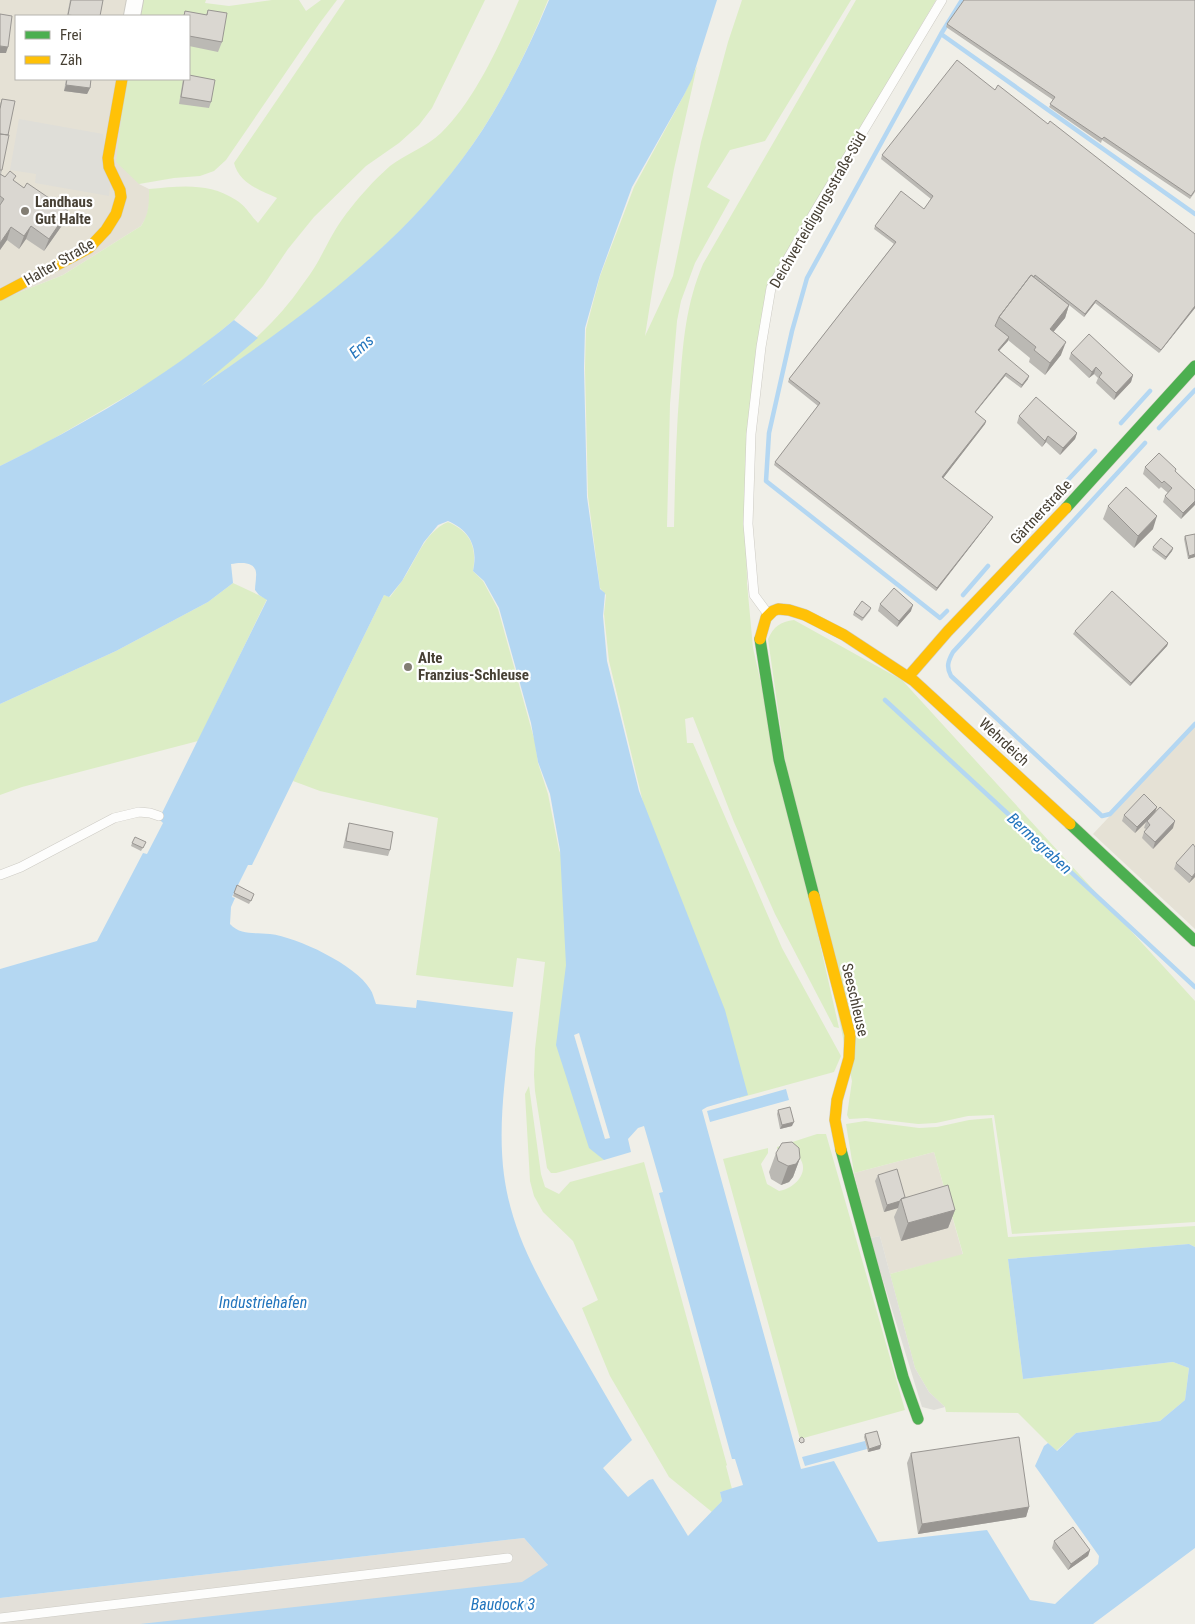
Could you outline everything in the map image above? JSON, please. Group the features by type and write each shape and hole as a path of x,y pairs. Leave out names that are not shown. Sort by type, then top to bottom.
{"street":[{"name":"Halter Straße","path":"0,295 89,248 99,239 119,210 120,189 108,165 122,80"},
{"name":"Gärtnerstraße","path":"908,677 948,632 1072,502 1195,366"},
{"name":"Wehrdeich","path":"768,614 778,609 791,609 809,616 908,677 949,712 1195,940"},
{"name":"Seeschleuse","path":"768,614 761,626 759,643 779,760 850,1035 848,1065 837,1100 835,1120 838,1138 900,1368 918,1419"}],"lane":[{"name":"Deichverteidigungsstraße-Süd","path":"768,614 754,595 748,524 751,434 761,348 771,288 942,0"},
{"path":"0,875 21,867 114,818 140,812 150,812 159,816"},
{"path":"0,1618 508,1558"}],"shaded area":[{"path":"0,0 139,0 136,15 15,15 15,80 126,80 139,184 149,189 149,205 147,216 141,226 63,275 0,300"},
{"path":"19,119 103,134 110,186 109,196 35,183 36,174 10,170"},
{"path":"1195,725 1195,929 1093,834"},
{"path":"934,1152 963,1255 890,1274 880,1236 870,1238 854,1173"},
{"path":"880,1236 915,1368 929,1392 945,1407 934,1410 922,1407 870,1238"},
{"path":"524,1538 548,1565 526,1624 0,1624 0,1598"}],"green space":[{"path":"139,0 206,0 205,3 229,6 272,0 299,0 306,11 321,0 337,0 226,160 214,171 200,176 139,184 116,162 126,80 190,80 190,15 136,15"},
{"path":"345,0 485,0 432,108 419,125 399,143 366,166 314,217 288,249 263,286 234,320 201,347 156,379 46,443 0,466 0,300 63,275 141,226 148,209 149,189 194,187 215,190 239,202 258,223 277,198 245,181 240,176 234,163"},
{"path":"519,0 548,0 524,56 495,110 457,167 439,189 380,250 337,288 271,338 195,390 250,344 287,305 319,260 342,219 372,183 390,166 435,138 453,120 486,71"},
{"path":"742,0 851,0 765,141 730,150 707,187 730,200 695,263 681,301 677,321 670,404 667,527 674,527 675,473 684,338 689,308 703,264 856,0 936,0 776,271 751,407 745,475 747,583 753,648 839,1028 834,1027 775,914 734,822 693,717 685,719 687,743 693,743 782,948 841,1056 834,1072 739,1098 671,919 609,661 604,614 606,595 600,588 588,496 585,368 586,329 600,276 634,187 684,95 697,66 674,169 645,336 673,276 701,142 728,42"},
{"path":"448,522 462,530 471,541 474,555 473,571 483,581 498,609 535,742 538,763 548,794 559,850 573,884 572,1056 604,1160 556,1173 551,1173 547,1168 534,1075 535,1049 545,962 517,958 513,987 416,975 438,818 320,791 293,781 384,595 390,597 427,540"},
{"path":"233,583 267,599 198,741 22,787 0,795 0,704 116,651 208,602"},
{"path":"794,620 902,680 1195,1001 1195,1222 1012,1234 994,1115 968,1116 936,1123 918,1124 867,1118 849,1119 847,1115 852,1081 785,759 768,639 778,625"},
{"path":"529,1086 541,1174 545,1187 559,1194 570,1182 644,1162 732,1489 720,1492 722,1501 712,1512 669,1477 610,1376 582,1308 598,1300 573,1241 543,1212 534,1196 530,1181 525,1094"},
{"path":"992,1118 1008,1237 1195,1226 1195,1247 1189,1244 1008,1259 1023,1379 1173,1362 1189,1368 1185,1400 1160,1421 1076,1433 1056,1451 1018,1413 946,1412 945,1407 929,1392 915,1368 890,1274 963,1254 934,1152 854,1173 846,1124 865,1121 919,1128"},
{"path":"817,1134 826,1134 905,1410 800,1439 723,1159 768,1148 768,1153 761,1164 767,1184 779,1191 785,1190 799,1179 803,1168 799,1157 785,1148 777,1149 777,1147"}],"water":[{"path":"549,0 717,0 692,79 632,187 600,275 585,328 587,497 600,589 605,593 603,616 607,661 639,791 725,1010 748,1095 702,1110 801,1469 834,1461 878,1542 987,1530 1030,1600 1055,1604 1098,1564 1099,1556 1035,1466 1044,1446 1048,1443 1057,1451 1076,1433 1160,1421 1185,1400 1189,1368 1173,1362 1023,1379 1008,1259 1189,1244 1195,1247 1195,1548 1093,1624 140,1624 522,1582 548,1565 524,1538 0,1598 0,969 97,941 143,853 147,854 163,823 159,819 267,600 255,590 256,572 252,565 244,563 231,564 233,583 208,602 116,651 0,704 0,466 122,400 207,342 234,320 258,338 201,386 276,334 348,277 383,247 415,215 445,181 473,144 505,92 524,56","holes":["448,521 456,525 471,541 474,555 473,571 484,581 499,608 531,723 538,762 550,794 560,850 566,965 556,1045 589,1148 604,1160 631,1152 628,1139 638,1128 644,1126 663,1192 659,1193 732,1459 735,1459 743,1485 720,1492 722,1501 688,1536 653,1479 649,1480 628,1497 603,1468 632,1440 539,1277 529,1258 514,1218 508,1197 502,1155 502,1114 513,1012 417,1000 416,1008 376,1004 371,991 363,980 325,954 295,940 270,934 248,933 234,928 230,924 231,907 235,898 232,897 248,865 252,865 384,595 389,597 402,581 424,542 438,525"]},
{"path":"786,1089 789,1100 710,1122 707,1111"},
{"path":"865,1441 867,1449 805,1466 802,1457"}],"pier":[{"path":"579,1033 610,1138 605,1139 574,1035"}],"building":[{"path":"71,0 103,0 100,15 68,15"},
{"path":"964,0 1195,0 1195,190 1191,196 1104,137 1102,139 1050,104 1055,97 947,24"},
{"path":"208,10 227,13 222,42 190,36 190,15 184,15 185,11 207,15"},
{"path":"0,14 12,16 8,47 0,46"},
{"path":"957,60 995,90 998,85 1048,124 1050,121 1195,234 1195,306 1161,350 1096,300 1085,314 1035,275 1034,277 1031,275 999,317 995,326 1009,337 998,350 1029,376 1022,385 1006,373 975,412 986,421 942,477 993,517 937,588 775,462 820,403 789,379 896,242 875,226 901,191 924,209 933,196 882,155"},
{"path":"190,75 215,80 211,102 181,97 184,80 190,80"},
{"path":"67,80 91,80 90,88 66,85"},
{"path":"2,99 15,101 8,135 0,134"},
{"path":"0,134 9,135 2,170 0,170"},
{"path":"10,171 16,176 13,180 24,188 27,183 68,211 49,239 31,226 24,236 11,227 0,243 0,205 4,199 0,196 0,174 5,177"},
{"path":"1031,275 1069,305 1050,329 1066,342 1050,363 1034,350 1036,347 999,317"},
{"path":"1089,334 1133,375 1116,393 1099,377 1102,373 1096,367 1092,372 1071,353"},
{"path":"1036,397 1077,433 1063,448 1048,436 1045,441 1019,416"},
{"path":"1159,453 1195,490 1195,501 1183,513 1165,496 1172,488 1164,481 1162,483 1145,467"},
{"path":"1126,487 1157,516 1138,536 1108,506"},
{"path":"1195,534 1195,554 1189,556 1185,536"},
{"path":"1161,538 1173,548 1166,557 1153,547"},
{"path":"894,588 913,605 899,621 880,604"},
{"path":"1112,591 1168,643 1131,683 1075,631"},
{"path":"862,601 871,608 863,618 854,612"},
{"path":"1144,794 1157,807 1137,827 1124,815"},
{"path":"1160,807 1175,821 1155,842 1144,832 1150,825 1147,821"},
{"path":"349,823 393,832 390,850 346,841"},
{"path":"135,837 146,842 143,848 132,843"},
{"path":"1193,844 1195,847 1195,873 1192,877 1176,863"},
{"path":"237,885 254,894 251,901 234,893"},
{"path":"790,1107 794,1122 782,1125 778,1110"},
{"path":"792,1142 799,1148 800,1158 796,1164 788,1166 778,1161 776,1153 782,1143"},
{"path":"897,1169 905,1197 900,1201 887,1205 878,1175"},
{"path":"948,1185 955,1210 908,1223 901,1199"},
{"path":"877,1431 881,1445 869,1449 865,1434"},
{"path":"802,1437 804,1442 801,1443 799,1441"},
{"path":"1019,1437 1029,1507 922,1524 911,1453"},
{"path":"1073,1527 1090,1550 1071,1564 1054,1541"}],"waterway":[{"path":"947,611 940,618 766,481 769,433 792,331 807,278 941,34 962,0"},
{"path":"941,34 1195,214"},
{"path":"1159,428 1195,390"},
{"path":"1121,423 1150,391"},
{"path":"1145,443 953,652 948,670 951,676 1102,816 1110,814 1195,724"},
{"path":"1034,516 1095,451"},
{"path":"963,595 988,566"},
{"name":"Bermegraben","path":"885,700 1195,987"}],"traffic: fast":[{"path":"1066,508 1195,366"},
{"path":"760,639 779,760 814,896"},
{"path":"1070,824 1195,941"},
{"path":"841,1150 903,1377 918,1419"}],"traffic: slow":[{"path":"0,295 89,248 106,230 116,214 121,197 120,190 109,167 108,158 122,80"},
{"path":"908,677 948,631 1066,508"},
{"path":"760,639 766,618 778,609 805,615 844,635 914,681 1070,824"},
{"path":"814,896 850,1035 849,1058 837,1100 835,1120 841,1150"}],"place":[{"name":"Landhaus Gut Halte","path":"25,211"},
{"name":"Alte Franzius-Schleuse","path":"408,667"}],"water label":[{"name":"Ems","path":"361,346"},
{"name":"Industriehafen","path":"263,1302"},
{"name":"Baudock 3","path":"503,1604"}]}
